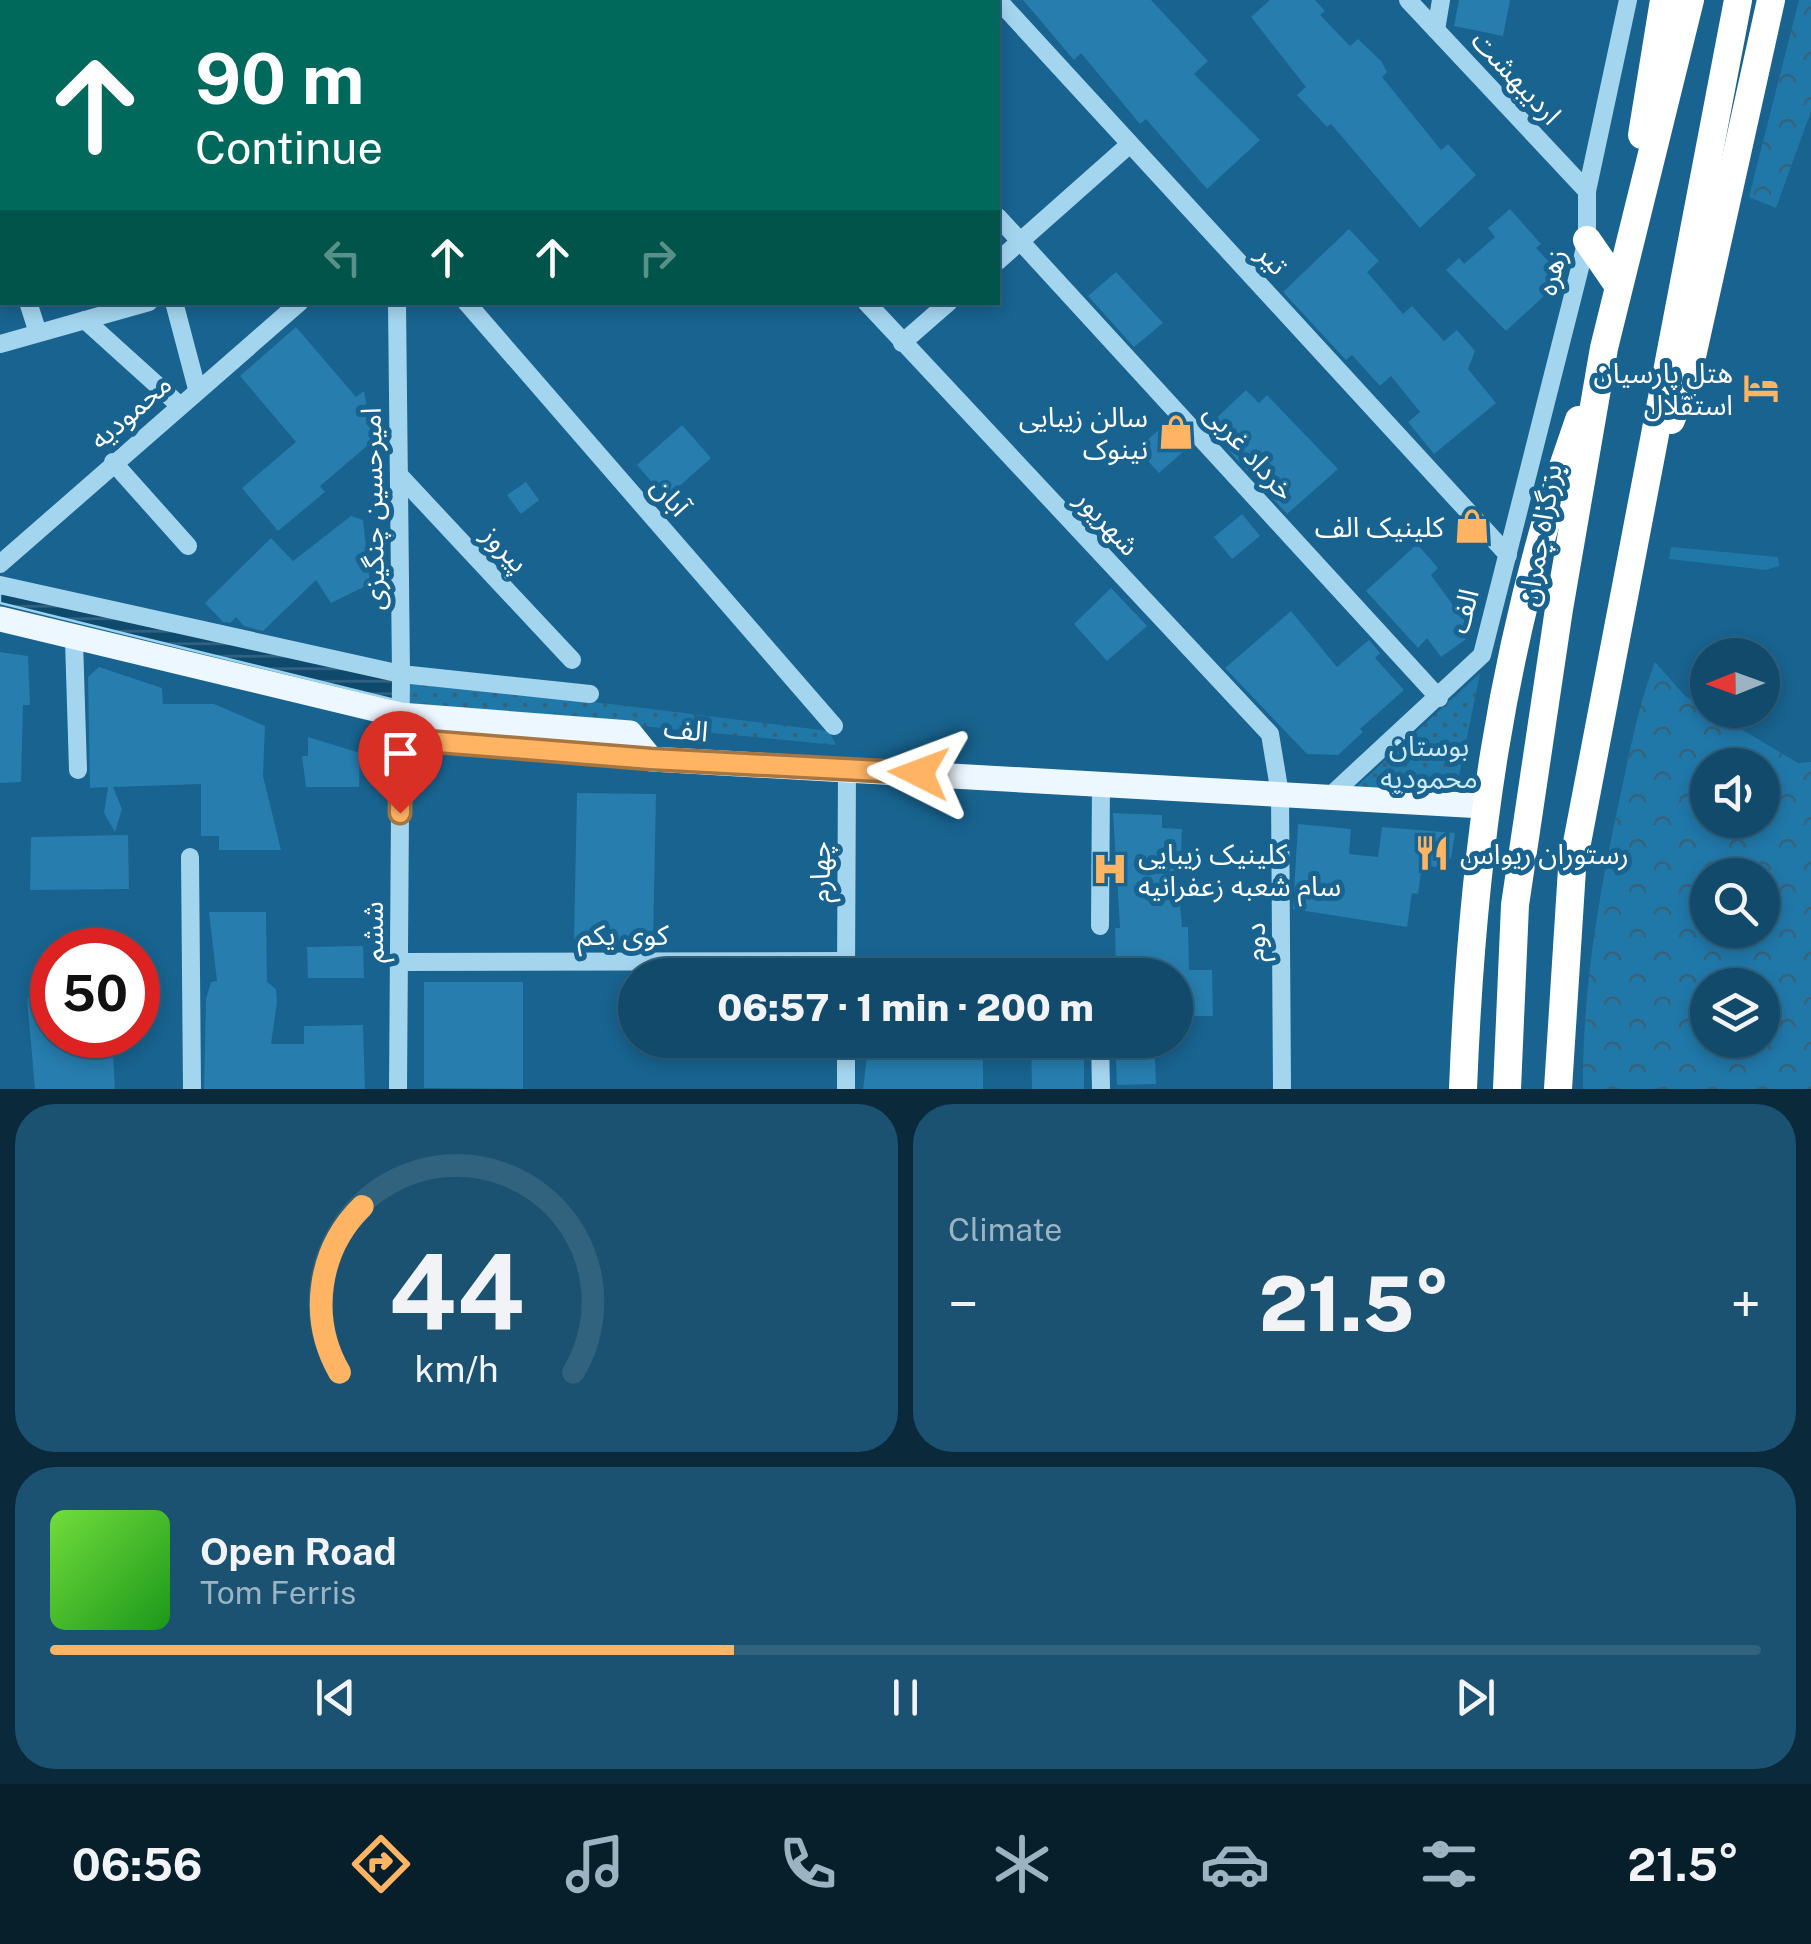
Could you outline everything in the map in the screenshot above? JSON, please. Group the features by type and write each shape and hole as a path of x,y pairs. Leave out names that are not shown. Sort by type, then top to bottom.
{"highway":[{"path":"1624,255 1664,0"},
{"name":"بزرگراه چمران","path":"1507,1089 1517,887 1534,761 1604,348 1690,0"},
{"path":"1558,1089 1572,869 1738,0"},
{"path":"1646,482 1687,380 1772,0"},
{"path":"1587,240 1618,285"},
{"path":"1463,1089 1468,964 1483,806 1518,618 1544,519 1604,348"}],"main road":[{"name":"الف","path":"0,619 400,727 630,732 651,759 1483,806"}],"street":[{"name":"اردیبهشت","path":"1408,0 1587,191"},
{"path":"1436,30 1442,0"},
{"name":"زهره","path":"1508,555 1587,240 1587,191 1628,0"},
{"name":"تیر","path":"1000,2 1508,555"},
{"path":"1000,258 1130,144"},
{"name":"خرداد غربی","path":"1000,218 1438,698"},
{"path":"29,305 38,333"},
{"path":"0,344 139,305"},
{"path":"175,305 196,390"},
{"name":"محمودیه","path":"0,564 178,404 296,305"},
{"name":"امیرحسین چنگیزی","path":"397,305 400,727"},
{"name":"آبان","path":"469,305 834,726"},
{"name":"شهریور","path":"869,305 1270,734 1280,794"},
{"path":"902,342 945,305"},
{"path":"86,320 178,404"},
{"path":"114,462 188,546"},
{"name":"پیروز","path":"399,474 572,660"},
{"name":"الف","path":"1329,796 1482,654 1508,555"},
{"path":"0,585 401,674 590,694"},
{"path":"74,640 78,770"},
{"name":"ششم","path":"398,1089 400,727"},
{"name":"چهارم","path":"846,768 846,958"},
{"path":"1100,926 1101,784"},
{"name":"دوم","path":"1280,794 1282,1089"},
{"path":"190,857 192,1089"},
{"name":"کوی یکم","path":"399,962 618,965"},
{"path":"846,1058 846,1089"},
{"path":"1100,1058 1101,1089"}],"green space":[{"path":"1799,0 1811,0 1811,111 1776,208 1749,197"},
{"path":"1671,547 1778,557 1779,566 1766,570 1669,559"},
{"path":"1655,662 1690,699 1690,728 1739,728 1773,748 1690,748 1690,838 1780,838 1780,752 1798,763 1811,762 1811,1089 1583,1089 1585,1016 1599,906 1639,712"},
{"name":"بوستان محمودیه","path":"1480,673 1456,791 1352,791"},
{"path":"410,679 829,731 836,745 410,703"}],"shaded area":[{"path":"0,592 394,679 395,700 0,603"}],"building":[{"path":"1023,0 1151,0 1208,61 1194,74 1260,140 1207,189 1146,119 1140,124 1081,53 1074,60"},
{"path":"1270,0 1315,0 1325,11 1320,15 1350,46 1358,39 1381,61 1387,72 1382,77 1441,150 1448,144 1476,175 1420,228 1331,124 1327,127 1297,95 1306,87 1251,17"},
{"path":"1459,0 1510,0 1503,36 1454,26"},
{"path":"1510,209 1541,244 1536,248 1551,264 1545,295 1506,331 1446,270 1459,258 1464,264 1495,237 1488,228"},
{"path":"1349,229 1379,261 1367,272 1403,314 1412,306 1444,341 1457,330 1475,351 1468,369 1496,403 1434,454 1408,422 1420,412 1391,376 1380,386 1352,355 1346,360 1283,292"},
{"path":"1116,272 1163,323 1134,347 1088,296"},
{"path":"296,327 356,397 364,391 373,441 320,486 325,492 278,531 242,488 296,442 240,376"},
{"path":"1246,390 1259,403 1267,395 1338,469 1287,514 1207,427"},
{"path":"682,425 711,458 666,498 637,465"},
{"path":"1162,427 1184,451 1159,473 1137,449"},
{"path":"526,482 539,500 521,514 507,495"},
{"path":"1242,514 1260,536 1232,559 1214,537"},
{"path":"351,516 363,520 370,584 331,603 316,580 263,631 244,626 236,617 230,623 223,622 205,603 271,538 293,561"},
{"path":"1417,544 1438,568 1431,575 1455,608 1465,600 1478,619 1463,630 1466,639 1441,657 1427,638 1418,648 1366,591"},
{"path":"1111,588 1147,626 1107,661 1074,624"},
{"path":"1291,611 1337,667 1369,640 1380,653 1375,658 1404,690 1360,729 1363,732 1338,755 1307,754 1225,668"},
{"path":"0,652 28,656 30,705 23,705 21,782 0,783"},
{"path":"99,667 162,688 163,704 214,704 265,726 263,776 281,850 219,850 219,836 201,836 201,784 113,787 122,809 115,832 104,813 108,787 90,788 88,677"},
{"path":"308,737 360,753 359,787 306,787 302,756 308,756"},
{"path":"577,793 656,794 653,943 574,941"},
{"path":"1113,813 1162,815 1162,828 1182,829 1181,859 1176,860 1182,927 1188,927 1189,958 1116,958 1115,928 1120,928"},
{"path":"1298,824 1351,829 1349,854 1378,857 1382,827 1455,833 1451,858 1436,867 1422,865 1418,894 1412,893 1407,927 1293,909"},
{"path":"128,835 129,889 30,890 31,837"},
{"path":"209,912 266,912 267,982 276,989 277,1002 271,1044 304,1044 304,1026 363,1025 365,1089 204,1089 206,999 211,982 217,981"},
{"path":"363,946 364,978 308,978 307,947"},
{"path":"1193,970 1212,970 1213,1016 1193,1016"},
{"path":"424,982 523,982 523,1089 424,1088"},
{"path":"32,1058 113,1058 115,1089 35,1089"},
{"path":"867,1058 983,1058 983,1089 863,1089"},
{"path":"1031,1058 1084,1058 1084,1089 1032,1089"},
{"path":"1116,1058 1155,1058 1156,1084 1117,1085"}],"place":[{"name":"هتل پارسیان استقلال","path":"1761,388"},
{"name":"سالن زیبایی نینوک","path":"1176,432"},
{"name":"کلینیک الف","path":"1472,526"},
{"name":"رستوران ریواس","path":"1432,853"},
{"name":"کلینیک زیبایی سام شعبه زعفرانیه","path":"1110,869"}],"route":[{"path":"400,813 401,739 651,759 919,773"}]}
